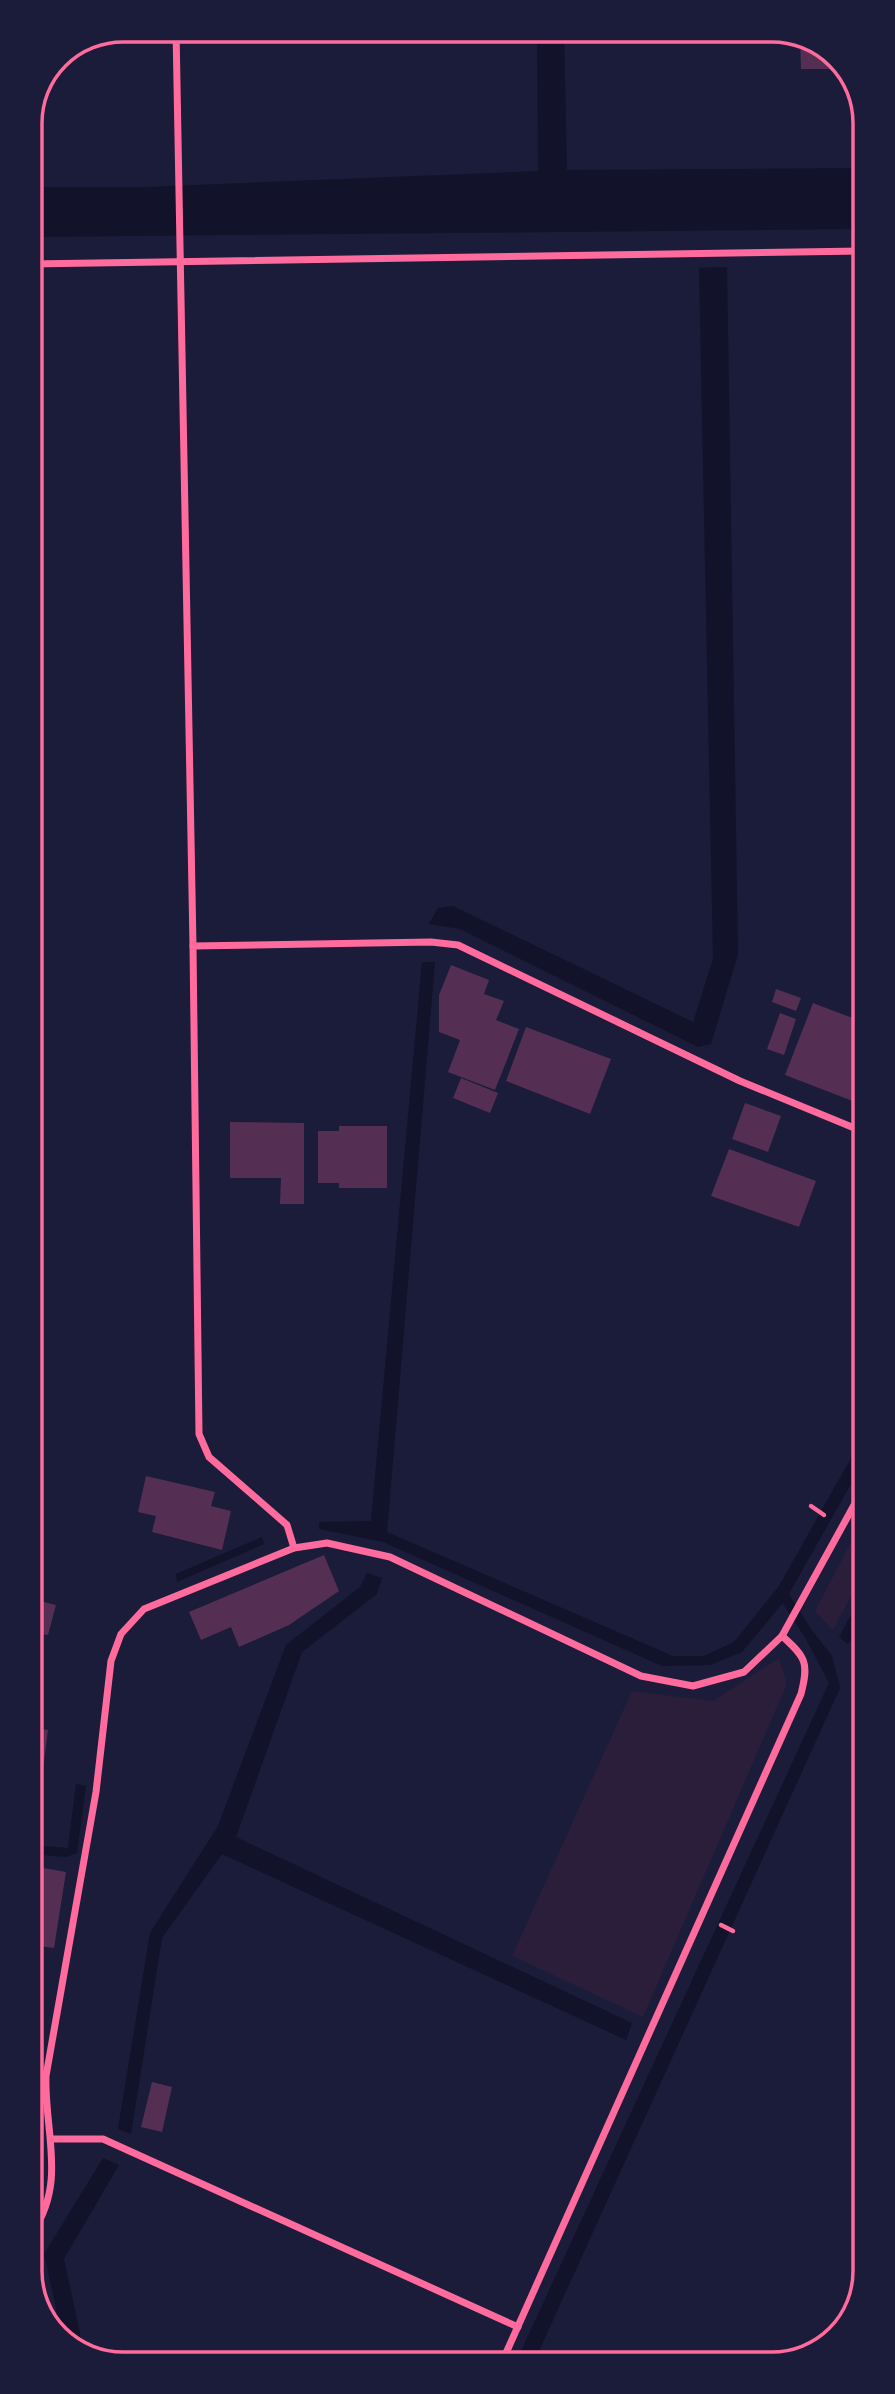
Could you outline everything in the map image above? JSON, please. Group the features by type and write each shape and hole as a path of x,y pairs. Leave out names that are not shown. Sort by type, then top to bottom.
{"street":[{"path":"176,42 199,1434 209,1457 287,1525 294,1548"},
{"path":"42,264 853,251"},
{"path":"193,946 431,942 458,946 740,1081 853,1128"},
{"path":"42,2213 54,2174 53,2139 45,2101 46,2076 96,1793 111,1661 121,1633 144,1609 294,1548 327,1543 390,1557 641,1676 693,1686 744,1672 782,1636 853,1507"},
{"path":"506,2352 801,1694 807,1670 800,1651 782,1636"},
{"path":"53,2139 103,2139 518,2326"}],"shaded area":[{"path":"537,42 564,42 567,170 853,168 853,229 42,237 42,187 146,187 538,171"},
{"path":"727,267 738,954 711,1044 698,1047 460,929 429,924 438,908 453,906 693,1022 713,959 699,268"},
{"path":"422,962 435,962 387,1532 673,1656 704,1656 734,1642 779,1586 853,1455 853,1480 786,1599 742,1652 710,1665 662,1666 383,1542 319,1529 319,1522 371,1521"},
{"path":"262,1537 264,1544 177,1582 176,1574"},
{"path":"853,1538 853,1593 833,1630 815,1611"},
{"path":"367,1573 382,1578 377,1594 302,1652 236,1837 632,2023 626,2040 222,1854 162,1938 131,2134 118,2129 150,1933 218,1826 286,1645 360,1587"},
{"path":"853,1611 853,1637 848,1644 839,1637"},
{"path":"814,1633 832,1656 840,1688 539,2352 521,2352 829,1683 807,1641"},
{"path":"779,1658 787,1684 643,2017 512,1956 632,1691 713,1701"},
{"path":"76,1784 86,1786 77,1853 66,1857 42,1855 42,1846 68,1848"},
{"path":"103,2158 119,2165 64,2259 81,2340 58,2319 44,2254"}],"building":[{"path":"800,47 832,69 801,69"},
{"path":"451,965 489,980 484,994 504,1001 496,1020 519,1029 495,1090 448,1072 460,1040 439,1032 439,995"},
{"path":"776,989 801,998 796,1011 772,1002"},
{"path":"813,1003 853,1018 853,1101 785,1075"},
{"path":"780,1013 796,1019 784,1055 767,1049"},
{"path":"526,1027 611,1059 590,1114 506,1081"},
{"path":"461,1078 498,1093 490,1113 453,1098"},
{"path":"745,1103 781,1116 768,1152 732,1139"},
{"path":"230,1122 304,1123 304,1204 280,1204 281,1178 230,1178"},
{"path":"339,1126 387,1126 387,1188 339,1188 339,1183 318,1183 318,1131 339,1131"},
{"path":"729,1149 816,1181 799,1227 711,1196"},
{"path":"146,1476 215,1492 211,1506 231,1511 222,1550 152,1532 156,1516 138,1512"},
{"path":"324,1555 339,1591 289,1625 239,1647 231,1627 201,1640 189,1612"},
{"path":"42,1602 56,1605 48,1635 42,1634"},
{"path":"42,1729 48,1730 42,1778"},
{"path":"42,1868 66,1872 54,1948 42,1946"},
{"path":"152,2082 172,2087 162,2132 141,2127"}],"waterway":[{"path":"787,1586 784,1593 786,1599 817,1647"}]}
